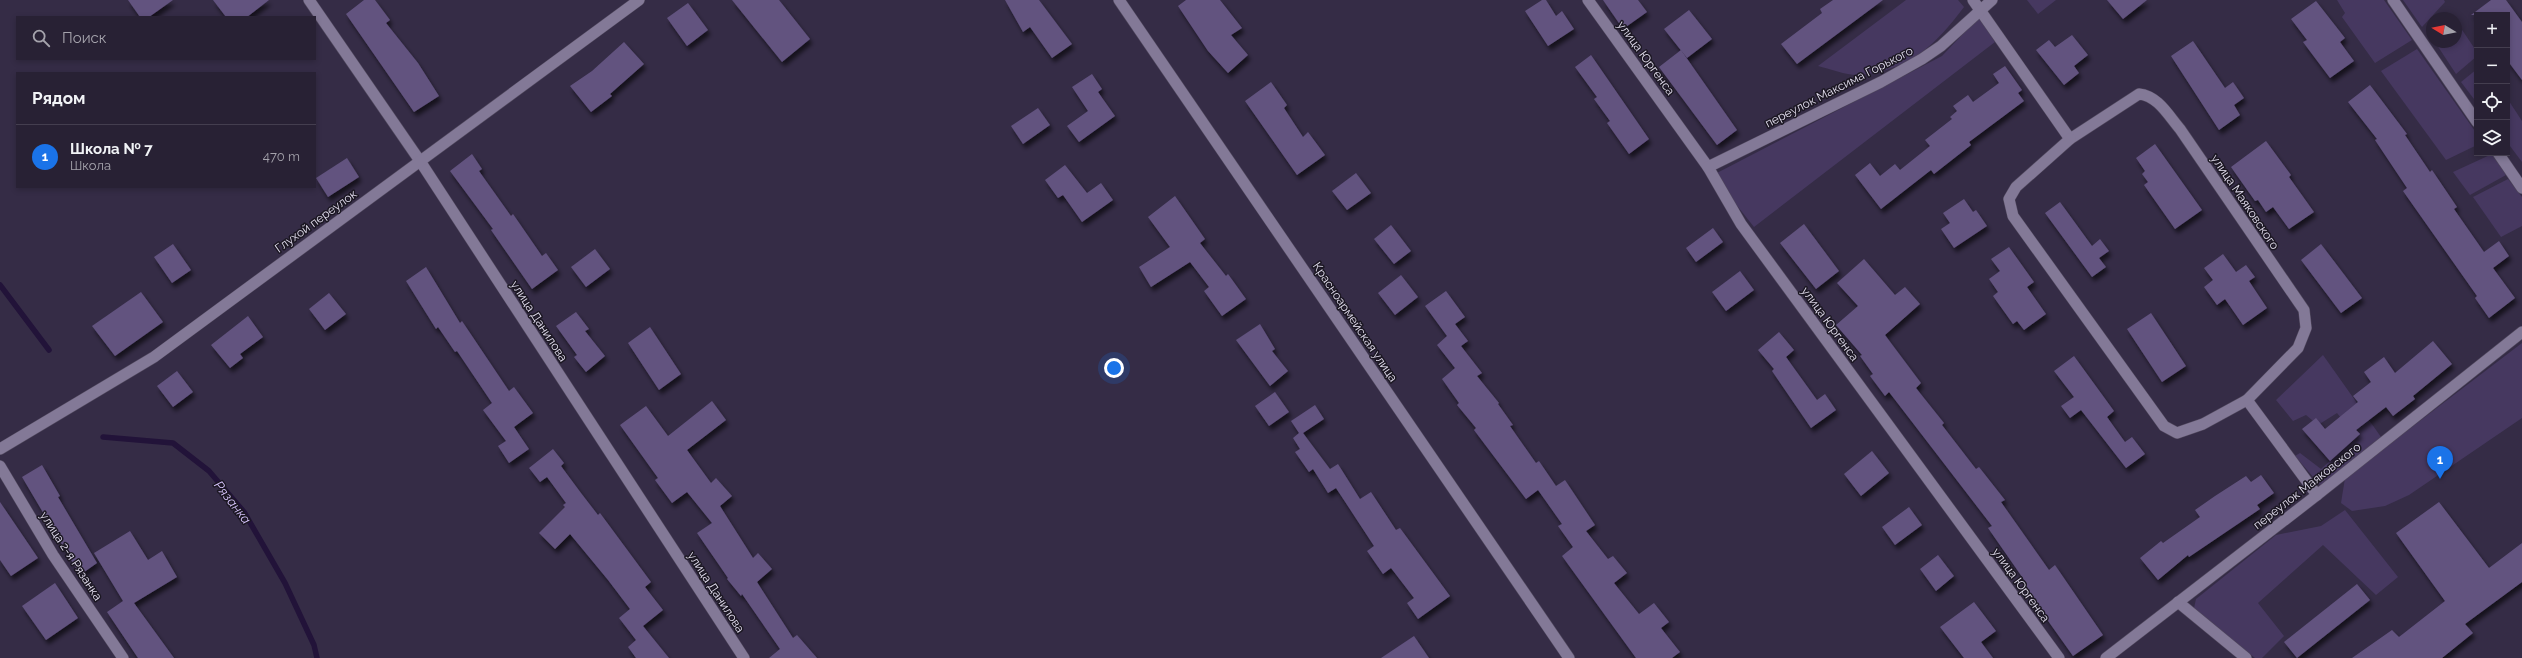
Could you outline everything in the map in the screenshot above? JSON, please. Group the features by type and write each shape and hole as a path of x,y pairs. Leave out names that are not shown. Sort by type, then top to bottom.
{"street":[{"name":"улица Данилова","path":"309,0 420,161 744,658"},
{"name":"Глухой переулок","path":"0,449 154,357 639,0"},
{"name":"Красноармейская улица","path":"1119,0 1569,658"},
{"name":"улица Юргенса","path":"1588,0 1708,167 1741,224 2058,658"},
{"path":"1973,0 2070,139"},
{"name":"переулок Максима Горького","path":"1708,167 1881,82 1922,59 1941,46 1980,9 1992,0"},
{"path":"2393,0 2476,120"},
{"name":"улица Маяковского","path":"2139,94 2147,95 2156,101 2180,129 2304,310 2306,328 2298,348 2263,381 2248,400 2204,424 2177,433 2164,426 2013,216 2009,199 2016,187 2070,139 2139,94"},
{"path":"2500,156 2522,188"},
{"name":"переулок Маяковского","path":"2106,658 2317,495 2522,332"},
{"path":"2248,400 2317,495"},
{"name":"улица 2-я Рязанка","path":"0,466 53,555 123,658"},
{"path":"2178,602 2246,658"}],"shaded area":[{"path":"1906,0 1958,0 1964,7 1932,44 1908,61 1894,68 1855,75 1818,66"},
{"path":"2027,0 2056,0 2038,14"},
{"path":"2337,0 2384,0 2412,40 2375,63 2342,17 2345,13"},
{"path":"2403,0 2444,0 2445,2 2436,12 2426,12 2426,23 2422,27"},
{"path":"1979,17 1995,42 1754,227 1731,198 1715,174 1942,56"},
{"path":"2462,30 2474,48 2474,59 2456,74 2439,48 2462,48"},
{"path":"2417,49 2474,130 2474,146 2446,160 2381,71"},
{"path":"2474,71 2474,99 2461,82"},
{"path":"2510,103 2522,121 2522,162 2510,146"},
{"path":"2488,156 2493,156 2506,175 2470,195 2453,172"},
{"path":"2508,179 2522,197 2522,226 2501,237 2473,197"},
{"path":"2522,343 2522,418 2409,495 2385,506 2352,511 2341,503 2345,478"},
{"path":"2323,355 2381,437 2321,486 2295,456 2300,453 2321,469 2356,437 2337,413 2318,425 2306,415 2293,421 2276,400"},
{"path":"2345,510 2398,577 2376,595 2323,545 2258,603 2284,636 2262,658 2255,658 2194,608 2196,599 2276,535 2321,526"}],"building":[{"path":"128,0 173,0 150,16 139,16"},
{"path":"213,0 269,0 248,16 225,16"},
{"path":"364,0 375,0 390,20 386,23 418,63 439,96 414,112 346,14"},
{"path":"732,0 779,0 810,39 782,62"},
{"path":"1005,0 1039,0 1072,44 1052,58 1030,27 1023,32"},
{"path":"1186,0 1220,0 1242,28 1231,35 1248,55 1228,73 1208,51 1178,6"},
{"path":"1542,0 1546,0 1556,16 1562,11 1574,29 1548,46 1525,11"},
{"path":"1603,0 1638,0 1647,12 1623,29"},
{"path":"1833,0 1883,0 1797,64 1781,44 1822,13 1820,9"},
{"path":"2107,0 2147,0 2123,19"},
{"path":"2491,0 2506,0 2522,22 2522,80 2510,64 2510,12 2475,12"},
{"path":"2316,1 2345,38 2340,42 2354,61 2330,78 2303,42 2307,40 2291,19"},
{"path":"688,3 708,30 687,46 667,18"},
{"path":"1689,10 1712,39 1687,58 1664,29"},
{"path":"2072,35 2088,55 2074,66 2079,73 2064,85 2036,50 2049,40 2055,47"},
{"path":"2193,41 2225,88 2233,82 2244,98 2234,105 2240,115 2219,130 2171,56"},
{"path":"624,42 644,64 610,94 612,96 591,112 570,86 592,71"},
{"path":"1681,50 1737,130 1717,145 1659,67"},
{"path":"1591,55 1649,139 1629,154 1607,123 1610,121 1594,99 1597,97 1575,67"},
{"path":"2005,66 2022,90 2018,93 2024,101 1969,142 1971,145 1934,174 1931,170 1881,209 1855,175 1870,163 1880,176 1895,164 1900,170 1930,146 1925,140 1952,119 1950,117 1957,111 1953,106 1968,95 1973,102 1999,83 1993,74"},
{"path":"1092,74 1102,89 1098,92 1115,116 1079,142 1067,126 1088,111 1072,87"},
{"path":"1271,82 1287,105 1284,108 1303,137 1308,132 1325,155 1297,175 1245,101"},
{"path":"2370,85 2407,134 2405,135 2430,172 2432,170 2457,207 2454,209 2484,252 2499,241 2509,256 2493,268 2515,298 2489,318 2475,298 2477,296 2403,191 2407,188 2375,140 2377,139 2348,102"},
{"path":"1038,108 1050,125 1023,144 1011,126"},
{"path":"2266,141 2291,175 2289,177 2314,212 2289,229 2273,207 2266,212 2258,200 2255,201 2231,167"},
{"path":"2155,144 2202,210 2175,229 2144,185 2148,182 2142,174 2145,171 2136,158"},
{"path":"472,154 482,169 479,171 511,216 513,214 542,256 546,253 558,270 532,289 491,230 493,229 450,171"},
{"path":"347,158 359,177 328,197 316,178"},
{"path":"1065,165 1087,193 1101,183 1113,200 1082,222 1063,195 1058,198 1045,180"},
{"path":"1356,173 1371,193 1347,210 1332,191"},
{"path":"1175,196 1205,239 1200,243 1226,276 1228,274 1246,299 1222,316 1204,291 1209,287 1190,262 1151,287 1139,267 1170,247 1148,217"},
{"path":"1964,199 1973,212 1976,210 1987,226 1954,248 1941,229 1950,223 1943,213"},
{"path":"2060,202 2092,246 2100,239 2109,251 2099,258 2106,267 2092,277 2045,213"},
{"path":"1804,224 1839,271 1816,289 1780,243"},
{"path":"1391,225 1411,251 1394,264 1374,239"},
{"path":"1713,228 1723,242 1696,262 1686,248"},
{"path":"173,244 191,270 172,283 154,257"},
{"path":"2321,244 2362,298 2341,313 2301,260"},
{"path":"2009,247 2034,282 2027,287 2046,314 2024,330 2017,321 2013,324 1993,296 1998,292 1989,279 2000,271 1991,259"},
{"path":"595,249 610,269 586,287 571,267"},
{"path":"2223,254 2236,272 2246,265 2255,277 2249,281 2267,308 2243,325 2225,299 2217,305 2204,287 2213,280 2204,268"},
{"path":"1864,259 1895,295 1905,287 1920,304 1885,335 1921,383 1916,388 1944,423 1942,425 1976,469 1979,467 2005,500 2001,502 2049,570 2055,565 2103,635 2073,656 2024,587 2027,584 1988,528 1992,526 1889,392 1885,396 1870,376 1873,374 1860,356 1862,355 1836,325 1858,306 1837,283"},
{"path":"426,267 460,323 462,321 509,391 514,387 533,413 514,427 529,449 509,463 498,446 506,441 483,410 492,403 457,351 455,352 438,327 436,329 406,281"},
{"path":"1740,271 1754,290 1726,311 1712,292"},
{"path":"1401,275 1418,297 1395,315 1378,293"},
{"path":"1446,291 1465,317 1455,324 1468,341 1461,346 1482,373 1477,376 1499,403 1498,404 1513,425 1510,426 1536,463 1539,461 1556,486 1565,480 1595,525 1586,531 1608,559 1613,556 1627,573 1614,583 1639,614 1654,603 1669,622 1661,628 1680,652 1672,658 1636,658 1562,556 1573,547 1558,526 1562,524 1538,490 1526,499 1474,430 1476,428 1457,405 1459,403 1442,379 1455,368 1437,345 1447,336 1425,306"},
{"path":"141,292 163,322 115,356 92,326"},
{"path":"329,293 346,314 325,330 309,309"},
{"path":"576,312 589,329 585,331 605,356 586,372 574,357 577,355 556,326"},
{"path":"2151,313 2186,366 2162,382 2127,329"},
{"path":"248,316 263,337 240,354 243,358 230,368 211,345"},
{"path":"1260,324 1275,349 1272,351 1288,371 1270,386 1236,340"},
{"path":"650,327 681,374 659,390 628,343"},
{"path":"1779,332 1794,350 1786,357 1817,400 1825,394 1836,410 1811,428 1772,371 1774,369 1758,350"},
{"path":"2433,341 2452,364 2413,396 2415,399 2393,416 2386,407 2356,430 2360,434 2330,461 2302,429 2316,418 2325,429 2358,402 2353,396 2371,382 2364,372 2384,357 2395,373"},
{"path":"2074,356 2114,411 2107,417 2125,442 2132,437 2145,454 2126,468 2081,410 2070,418 2061,406 2074,397 2054,371"},
{"path":"177,371 193,392 173,407 157,386"},
{"path":"1275,392 1289,412 1269,426 1255,406"},
{"path":"712,401 726,420 687,450 711,483 716,478 732,496 720,506 753,558 758,553 772,569 757,582 793,638 797,635 817,658 769,658 780,649 742,594 741,596 727,579 728,578 697,533 712,523 687,492 672,503 655,480 658,478 620,425 646,406 668,436"},
{"path":"1315,405 1324,419 1303,433 1330,469 1338,464 1360,499 1371,492 1396,530 1400,528 1450,596 1418,619 1407,603 1414,598 1391,568 1383,574 1367,551 1374,546 1336,488 1328,493 1313,469 1309,472 1295,452 1300,449 1293,438 1299,433 1291,421"},
{"path":"553,449 564,463 561,466 598,515 600,513 651,582 645,587 663,610 643,626 669,658 636,658 628,647 636,640 619,618 630,609 608,580 570,534 555,549 539,533 565,507 563,505 566,503 547,477 540,482 529,468"},
{"path":"1872,451 1889,473 1861,496 1844,474"},
{"path":"42,465 60,496 58,497 97,563 80,575 22,477"},
{"path":"2261,475 2274,493 2257,505 2260,509 2189,557 2188,555 2158,580 2140,558 2161,541 2163,543 2200,517 2195,510 2215,496 2246,476 2251,482"},
{"path":"0,502 38,558 11,576 0,560"},
{"path":"2439,502 2489,568 2522,543 2522,582 2465,624 2473,633 2442,658 2352,658 2392,630 2399,637 2445,601 2396,533"},
{"path":"1909,507 1922,525 1895,545 1882,527"},
{"path":"130,531 148,560 162,551 177,577 134,603 174,658 138,658 107,612 123,601 94,553"},
{"path":"1938,555 1954,576 1936,591 1920,569"},
{"path":"55,583 78,618 46,640 22,606"},
{"path":"2357,584 2370,600 2297,658 2284,642"},
{"path":"1974,602 1996,631 1981,642 1993,658 1964,658 1940,627"},
{"path":"1414,636 1429,658 1381,658"}],"waterway":[{"name":"Рязанка","path":"0,285 49,350"},
{"name":"Рязанка","path":"103,437 173,443 209,471 244,512 285,583 314,645 317,658"}],"place":[{"name":"Школа № 7","path":"2440,479"}]}
